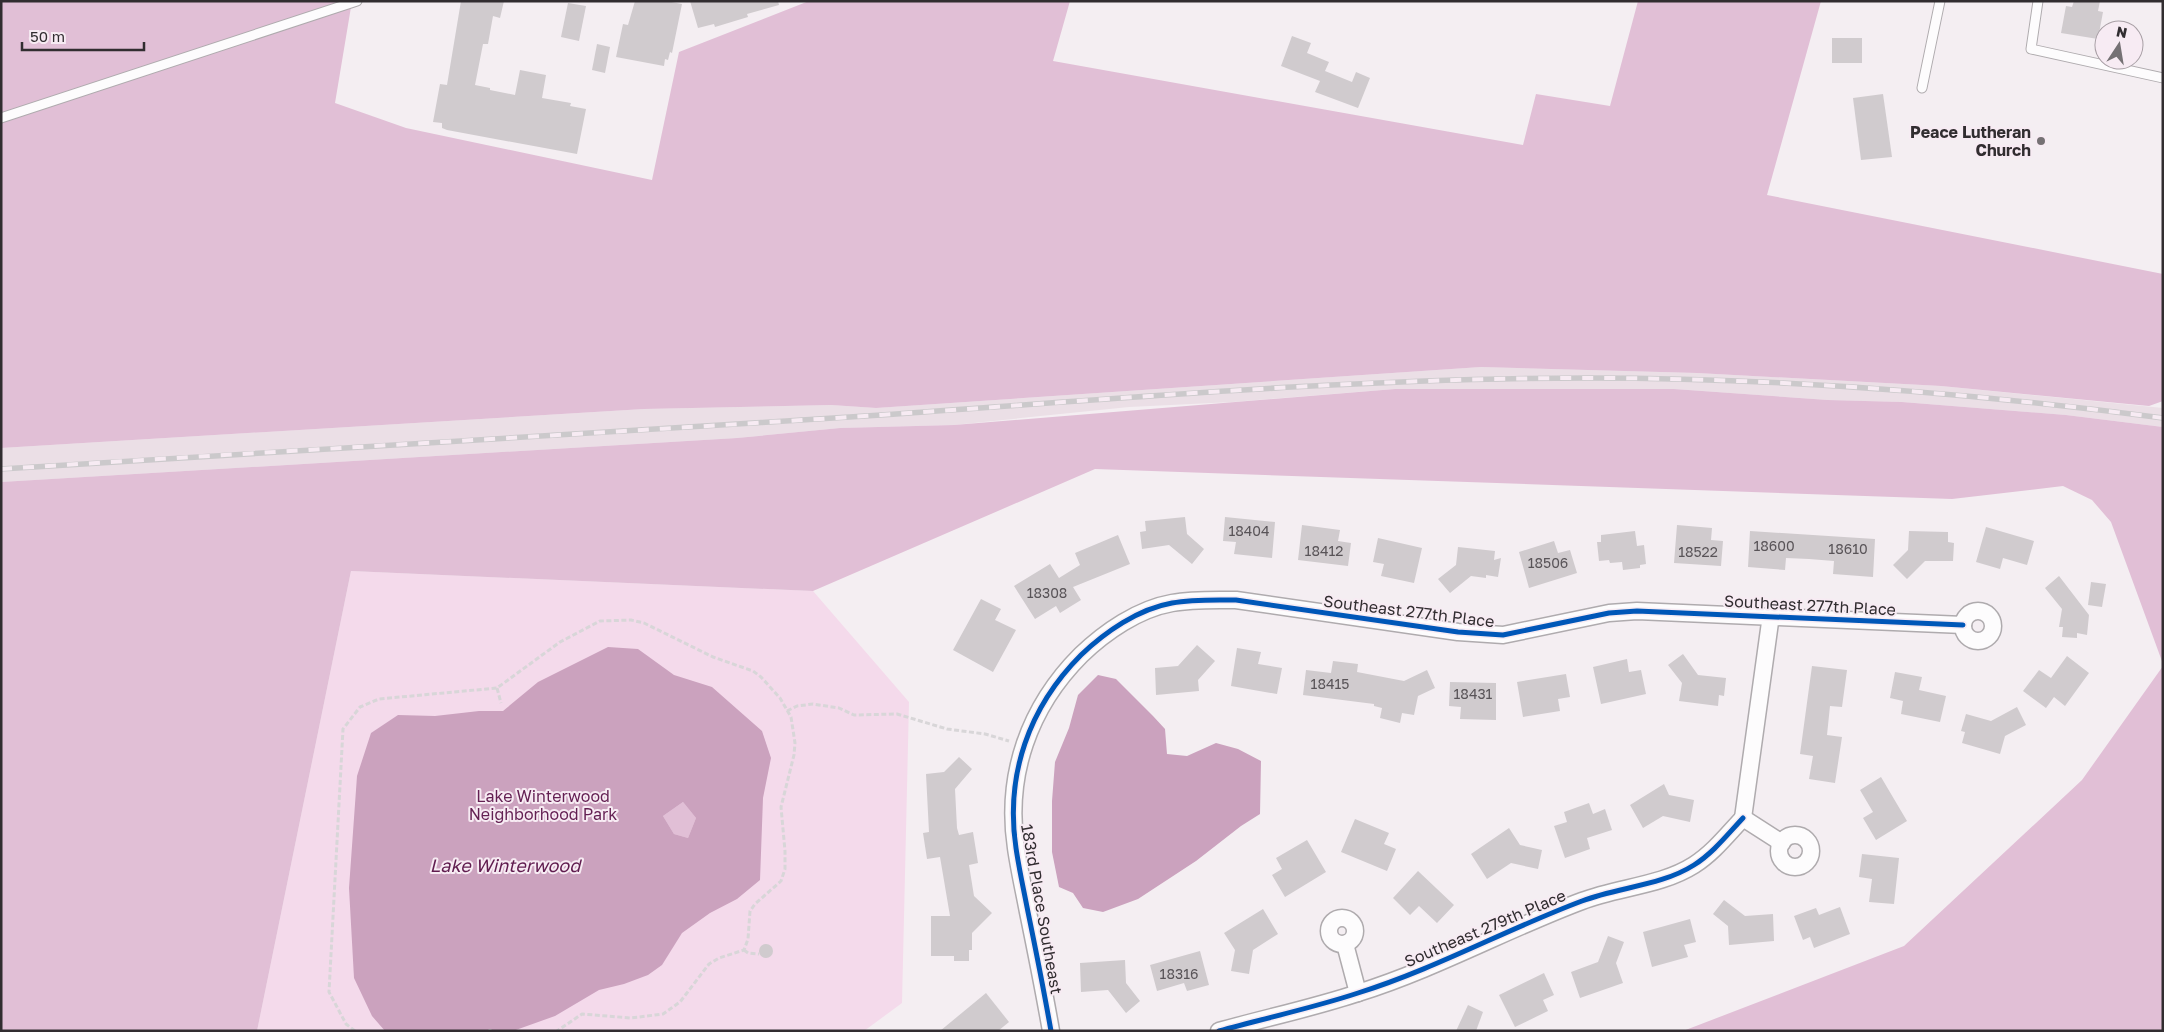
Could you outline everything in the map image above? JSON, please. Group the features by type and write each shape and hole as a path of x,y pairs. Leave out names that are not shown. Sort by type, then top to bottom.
{"street":[{"name":"Southeast 277th Place","path":"1124,622 1171,603 1236,600 1458,632 1503,634 1609,613 1637,610 1963,625"},
{"path":"1771,615 1743,818 1782,843"},
{"name":"183rd Place Southeast","path":"1051,1031 1016,847 1014,782 1032,722 1050,691 1068,668 1090,646 1124,622"},
{"name":"Southeast 279th Place","path":"1219,1031 1358,993 1428,967 1507,931 1584,900 1672,877 1694,866 1712,852 1743,818"},
{"path":"1345,944 1358,993"}],"lane":[{"path":"1,118 358,1"},
{"path":"1922,88 1940,1"},
{"path":"2038,1 2031,49 2163,78"}],"path":[{"path":"355,1031 346,1024 329,992 344,729 360,707 379,699 497,688 560,642 600,621 631,620 659,629 713,657 753,671 780,698 787,711 794,729 795,743 794,755 781,807 785,869 781,881 755,904 750,911 748,939 744,950"},
{"path":"497,688 501,703"},
{"path":"787,711 797,706 813,704 838,708 854,715 897,714 947,729 985,734 1024,746"},
{"path":"557,1031 582,1014 631,1018 663,1014 680,1002 709,964 719,958 744,950 748,953 759,954"}],"shaded area":[{"path":"1,1 352,1 335,103 406,128 652,180 679,52 809,1 1070,1 1053,61 1523,145 1536,94 1610,106 1638,1 1821,1 1767,195 2163,274 2163,401 2149,406 1941,386 1697,373 1481,367 876,408 831,405 644,409 1,448"},
{"path":"1481,367 1697,373 1941,386 2163,408 2163,427 2066,415 1902,402 1828,400 1674,389 1395,389 1233,402 1129,407 954,425 840,428 737,438 1,482 1,448 644,409 831,405 876,408"},
{"path":"1395,389 1674,389 1828,400 1902,402 2066,415 2163,427 2163,664 2111,522 2092,500 2063,486 1952,499 1095,469 813,591 351,571 257,1031 1,1031 1,482 737,438 840,428 954,425"},
{"path":"2163,666 2163,1031 1683,1031 1904,946 2082,780"},
{"path":"683,802 696,818 688,838 674,834 663,816"}],"green space":[{"name":"Lake Winterwood Neighborhood Park","path":"351,571 813,591 909,702 902,1003 864,1031 257,1031"}],"water":[{"name":"Lake Winterwood","path":"608,647 638,649 674,675 712,687 762,731 771,758 763,798 760,880 737,899 710,913 682,933 662,965 648,975 624,984 599,990 555,1016 513,1031 385,1031 372,1016 354,978 349,888 357,776 371,733 398,715 435,716 479,711 503,711 538,682","holes":["683,802 696,818 688,838 674,834 663,816"]},
{"path":"1098,675 1116,679 1165,729 1167,754 1187,756 1216,743 1238,749 1261,761 1260,814 1241,826 1196,861 1138,899 1103,912 1083,908 1073,893 1059,887 1052,852 1052,801 1055,762 1069,728 1078,695"}],"building":[{"path":"461,1 504,1 500,18 493,16 488,44 483,44 475,85 515,95 520,70 546,75 542,98 571,103 570,106 586,109 577,154 447,130 442,128 442,123 433,122 440,84 447,85"},
{"path":"635,1 666,1 682,4 672,53 670,52 668,60 665,59 664,66 616,57 623,24 628,25"},
{"path":"690,1 778,1 779,5 747,14 748,17 715,27 714,24 698,28"},
{"path":"2074,1 2100,1 2098,11 2103,12 2102,20 2094,20 2094,38 2061,33 2066,6 2072,7"},
{"path":"568,3 586,6 579,41 561,37"},
{"path":"1292,36 1311,43 1307,53 1329,62 1325,71 1352,82 1356,72 1370,78 1358,108 1315,92 1320,81 1281,66"},
{"path":"1832,38 1862,38 1862,63 1832,63"},
{"path":"597,44 610,47 605,73 592,70"},
{"path":"1883,94 1892,157 1861,160 1853,98"},
{"path":"1185,517 1187,534 1204,549 1192,564 1169,545 1142,549 1140,532 1146,531 1145,521"},
{"path":"1225,517 1275,522 1272,558 1234,554 1236,542 1223,541"},
{"path":"1302,525 1340,530 1338,541 1351,543 1348,566 1298,560"},
{"path":"1677,525 1712,528 1711,540 1723,541 1721,566 1674,563"},
{"path":"1986,527 2034,541 2027,565 2003,558 2000,569 1976,562"},
{"path":"1635,531 1637,546 1644,545 1646,564 1640,565 1640,568 1623,570 1622,562 1610,563 1609,560 1599,561 1597,542 1601,542 1601,535"},
{"path":"1750,531 1875,539 1873,577 1833,574 1834,561 1809,559 1786,558 1785,570 1748,567"},
{"path":"1909,531 1948,532 1948,542 1954,543 1953,561 1925,561 1907,579 1893,565 1908,550"},
{"path":"1118,535 1130,564 1073,587 1081,600 1060,613 1056,606 1035,619 1014,586 1050,564 1059,578 1080,565 1075,553"},
{"path":"1378,538 1422,548 1414,583 1381,576 1384,564 1373,562"},
{"path":"1554,541 1558,553 1570,550 1577,573 1529,588 1519,552"},
{"path":"1458,547 1495,551 1494,560 1501,558 1498,577 1486,575 1486,578 1471,576 1450,593 1438,579 1456,565"},
{"path":"2059,576 2089,615 2087,635 2077,633 2077,638 2062,637 2063,627 2059,627 2062,609 2045,588"},
{"path":"2091,582 2106,584 2102,607 2088,605"},
{"path":"981,599 1001,609 995,620 1016,630 993,672 953,650"},
{"path":"1197,645 1215,661 1198,680 1199,691 1156,695 1155,668 1178,666"},
{"path":"1237,648 1261,652 1258,664 1282,668 1277,694 1231,686"},
{"path":"1683,654 1698,675 1726,678 1724,696 1719,695 1718,706 1679,701 1682,683 1668,665"},
{"path":"2067,656 2089,673 2065,706 2054,697 2046,708 2023,691 2039,670 2051,678"},
{"path":"1627,659 1629,672 1641,670 1646,694 1601,704 1593,667"},
{"path":"1333,661 1358,664 1357,672 1404,681 1427,670 1435,688 1418,696 1414,715 1402,713 1400,723 1380,718 1382,708 1374,706 1374,704 1303,695 1306,670 1331,673"},
{"path":"1812,666 1847,670 1842,707 1830,706 1827,735 1842,737 1835,783 1809,779 1813,756 1800,754"},
{"path":"1895,672 1922,677 1919,690 1946,696 1940,722 1901,714 1903,701 1890,698"},
{"path":"1566,674 1570,697 1558,699 1560,711 1523,717 1517,682"},
{"path":"1450,682 1496,683 1496,720 1460,719 1461,707 1449,706"},
{"path":"2017,707 2026,725 2005,736 2000,754 1962,743 1965,732 1961,731 1966,714 1991,721"},
{"path":"959,757 972,769 955,789 957,828 959,835 973,832 978,863 969,865 974,896 992,913 972,933 972,950 969,950 969,961 954,961 954,956 931,956 931,916 950,916 940,857 927,859 923,833 929,832 926,774 944,772"},
{"path":"1881,777 1907,821 1876,840 1863,818 1873,812 1860,790"},
{"path":"1664,784 1669,795 1694,800 1690,822 1663,816 1643,828 1630,805"},
{"path":"1589,803 1593,814 1605,809 1612,830 1587,838 1590,849 1565,858 1554,826 1567,822 1564,812"},
{"path":"1355,819 1389,833 1384,844 1396,849 1387,871 1341,852"},
{"path":"1509,828 1520,845 1542,850 1538,869 1511,863 1487,879 1471,854"},
{"path":"1307,840 1326,872 1285,897 1272,875 1282,869 1276,858"},
{"path":"1862,854 1899,858 1894,904 1869,902 1872,879 1859,877"},
{"path":"1418,871 1454,905 1437,923 1419,906 1410,915 1393,898"},
{"path":"1724,900 1745,916 1773,914 1774,941 1729,945 1728,926 1713,914"},
{"path":"1840,907 1850,934 1814,948 1810,937 1803,940 1794,916 1816,908 1819,915"},
{"path":"1263,909 1278,934 1253,950 1249,974 1231,971 1235,950 1224,933"},
{"path":"1690,919 1696,942 1684,945 1688,957 1652,967 1643,932"},
{"path":"1608,936 1624,942 1616,963 1623,983 1580,998 1571,972 1598,962"},
{"path":"763,944 769,944 773,951 769,958 763,958 759,954 759,948"},
{"path":"1200,951 1209,985 1187,991 1184,983 1157,991 1150,965"},
{"path":"1125,960 1126,983 1140,1001 1126,1013 1108,990 1081,992 1080,963"},
{"path":"1544,973 1554,995 1543,1000 1548,1011 1515,1027 1499,995"},
{"path":"986,993 1009,1022 998,1031 940,1031"},
{"path":"1468,1005 1483,1012 1476,1031 1456,1031"}],"railway":[{"path":"1,469 881,415 1234,390 1500,379 1660,379 1804,384 1948,394 2163,418"}],"cycle path":[{"path":"1051,1031 1016,848 1014,794 1018,769 1025,744 1035,720 1047,697 1063,675 1081,655 1111,630 1147,610 1180,602 1236,600 1458,632 1503,635 1609,613 1637,611 1963,625"},
{"path":"1219,1031 1358,993 1443,961 1582,901 1668,878 1701,860 1743,818"}],"place":[{"name":"Peace Lutheran Church","path":"2041,141"}]}
